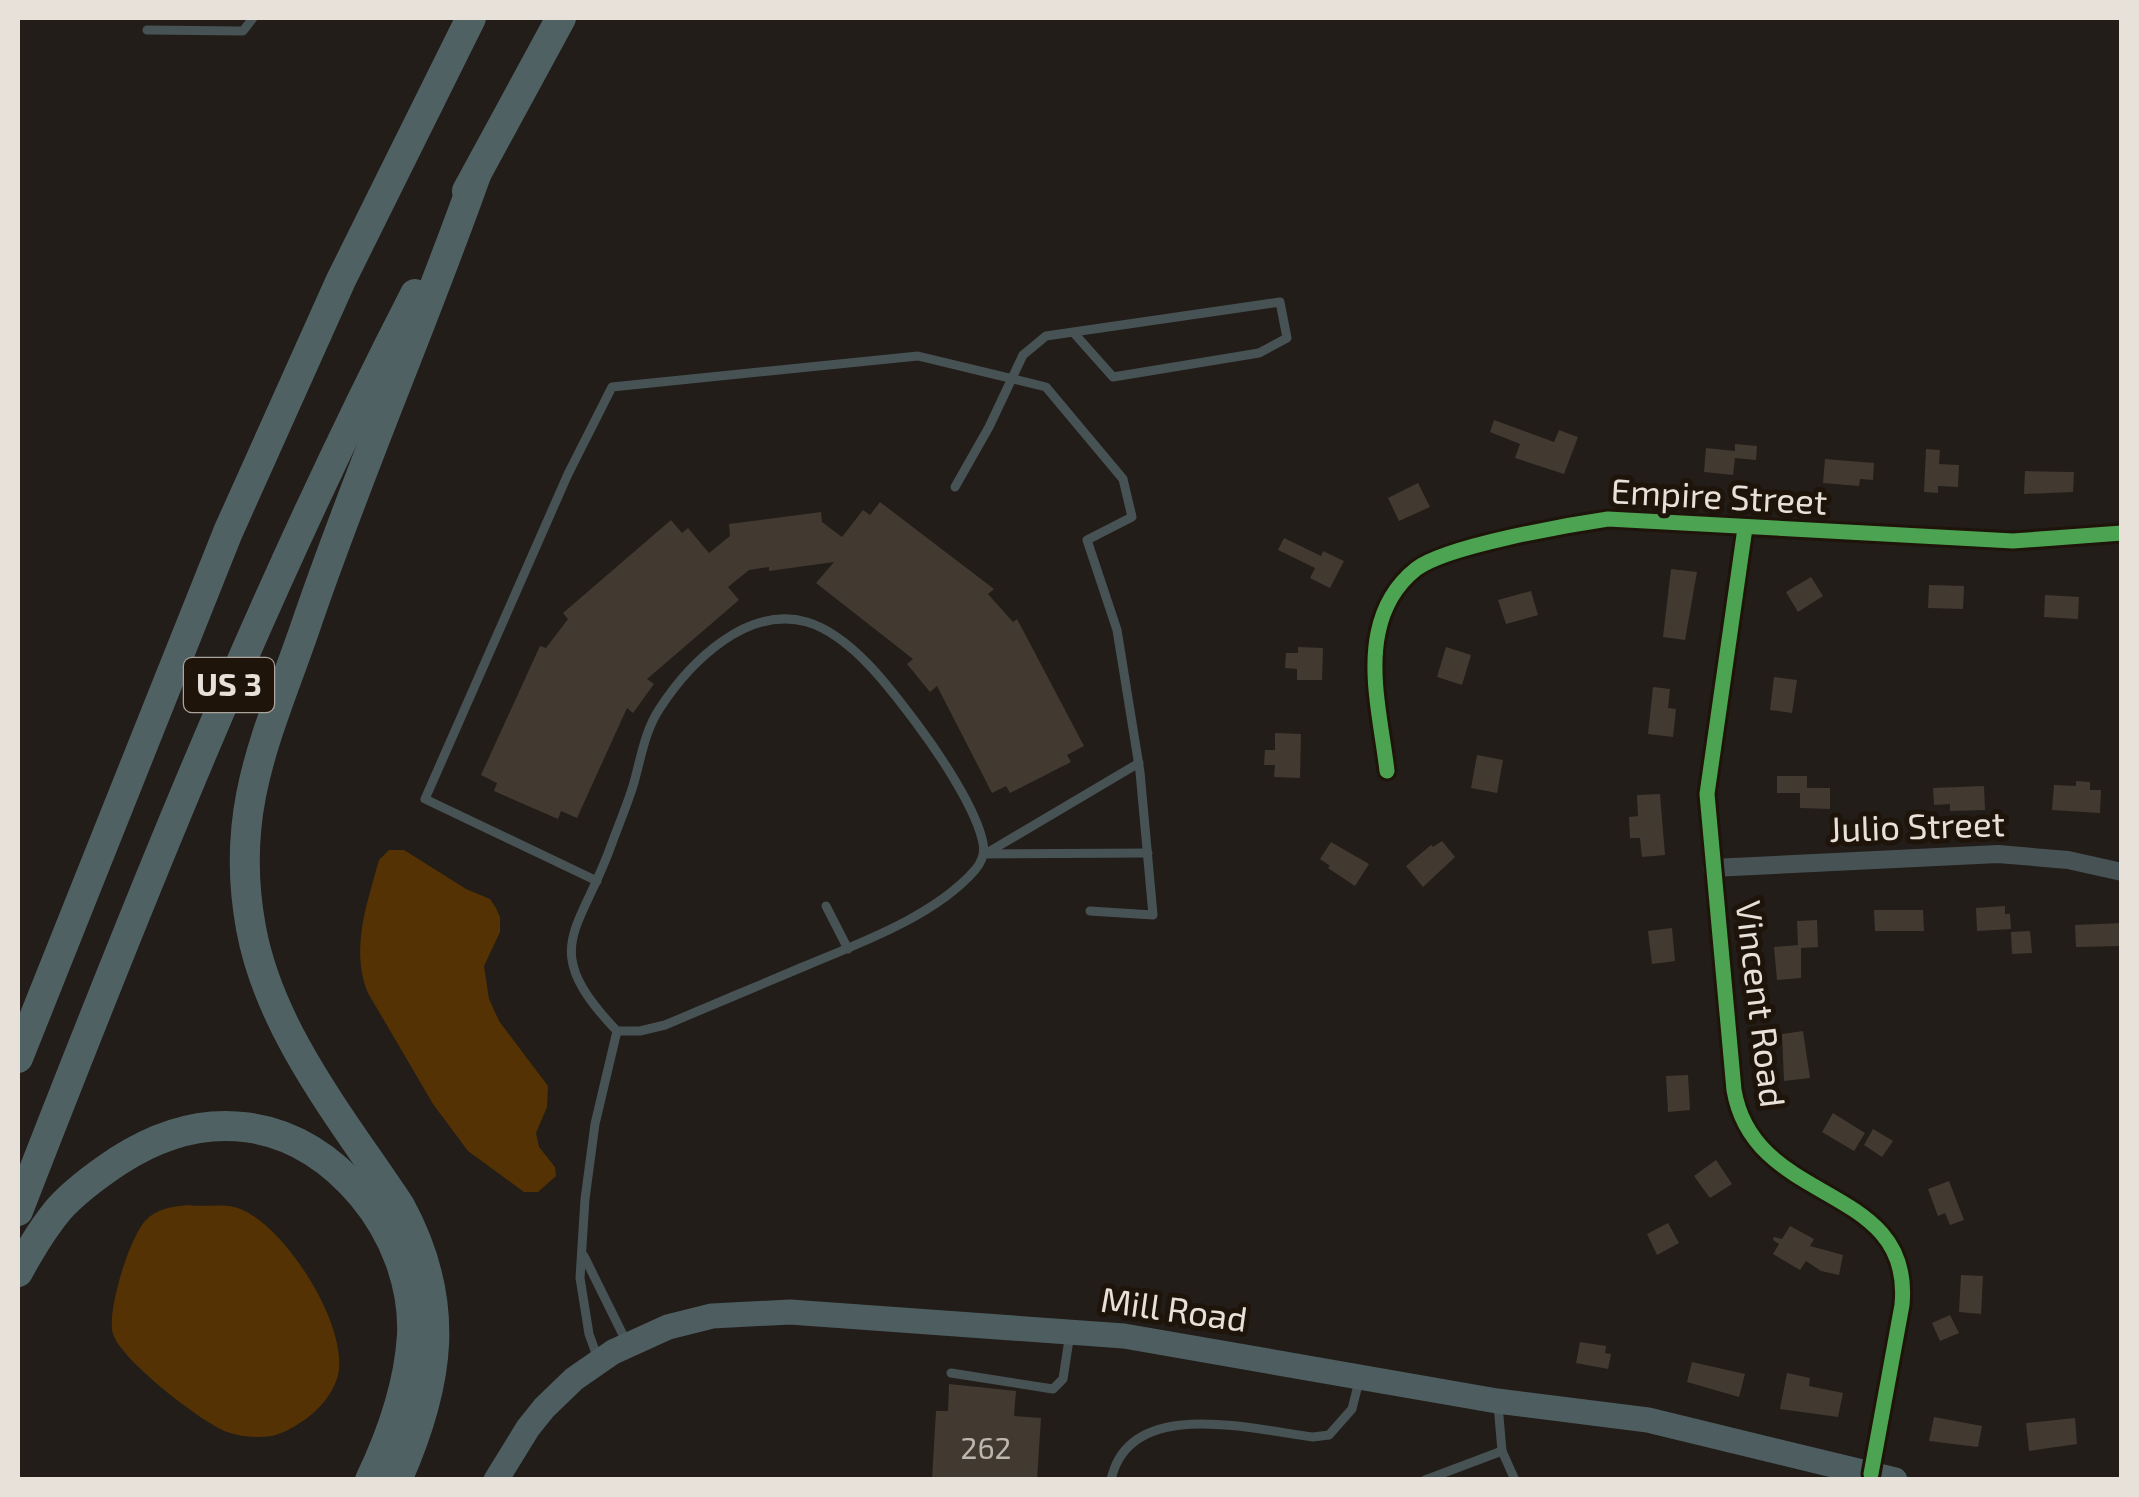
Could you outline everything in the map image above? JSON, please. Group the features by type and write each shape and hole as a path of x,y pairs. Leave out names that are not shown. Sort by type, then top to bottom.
{"highway":[{"name":"US 3","path":"18,1058 236,514 349,262 471,18"},
{"name":"US 3","path":"18,1210 236,669 350,420 561,18"},
{"path":"397,1480 432,1377 436,1324 428,1272 416,1236 400,1206 285,1026 252,930 246,834 249,798 263,742 337,532 435,292 476,175"},
{"path":"18,1272 60,1207 93,1178 144,1144 178,1132 229,1125 261,1129 299,1143 333,1165 365,1198 395,1247 407,1286 412,1332 409,1364 398,1410 370,1480"}],"main road":[{"name":"Mill Road","path":"496,1480 544,1408 599,1360 627,1344 690,1322 755,1312 1070,1330 1262,1358 1497,1401 1648,1420 1883,1477"}],"street":[{"name":"Empire Street","path":"1387,771 1376,674 1377,634 1388,601 1418,567 1476,547 1608,518 2013,541 2122,533"},
{"name":"Vincent Road","path":"1745,528 1708,775 1712,868 1734,1090 1744,1125 1770,1158 1869,1220 1887,1240 1902,1272 1902,1305 1883,1477"},
{"name":"Julio Street","path":"1712,868 1998,854 2068,860 2122,872"}],"lane":[{"path":"147,30 243,31 252,18"},
{"path":"955,487 989,428 1023,355 1046,336 1073,332 1280,302 1287,338 1259,353 1113,377 1073,332"},
{"path":"596,881 425,799 568,474 612,387 918,356 1046,387 1123,479 1132,517 1087,540 1117,630 1139,763 1153,915 1090,911"},
{"path":"780,620 808,622 843,642 876,672 934,746 982,838 984,854 977,869 939,900 889,930 640,1031 617,1032 592,1006 576,980 570,954 577,924 596,881 634,784 645,737 660,708 714,647 744,626 780,620"},
{"path":"984,854 1139,763"},
{"path":"984,854 1148,853"},
{"path":"826,906 848,949"},
{"path":"599,1360 580,1293 585,1198 595,1124 617,1032"},
{"path":"582,1254 627,1344"},
{"path":"951,1373 1054,1389 1063,1380 1070,1330"},
{"path":"1111,1480 1121,1456 1136,1440 1157,1427 1182,1422 1313,1437 1328,1435 1352,1409 1360,1378"},
{"path":"1497,1401 1502,1451 1515,1480"},
{"path":"1425,1480 1502,1451"}],"shaded area":[{"path":"389,850 404,850 466,889 490,899 500,917 500,932 484,966 489,999 499,1021 548,1086 547,1107 536,1133 539,1147 555,1167 556,1176 538,1192 524,1192 468,1151 433,1104 368,993 360,960 362,926 379,860"},
{"path":"188,1205 233,1207 263,1223 311,1281 333,1327 339,1370 331,1391 317,1410 281,1433 249,1437 215,1426 146,1374 113,1334 116,1292 140,1229 160,1211"}],"building":[{"path":"1494,420 1554,442 1559,430 1578,437 1564,474 1515,458 1520,444 1490,432"},
{"path":"1735,444 1757,446 1756,460 1735,458 1733,475 1704,472 1706,448 1735,451"},
{"path":"1926,449 1940,450 1939,464 1959,465 1958,487 1938,486 1938,493 1924,492"},
{"path":"1825,459 1874,463 1873,480 1860,479 1859,486 1823,483"},
{"path":"2025,471 2074,472 2073,492 2024,494"},
{"path":"1418,483 1430,507 1399,521 1388,498"},
{"path":"880,502 994,589 988,594 1013,622 1017,619 1084,746 1067,755 1071,762 1010,793 1006,786 992,793 937,686 930,692 907,664 913,659 816,583 834,562 749,570 728,587 739,600 647,679 654,684 633,713 627,708 577,818 561,811 558,819 494,791 497,783 481,775 540,646 546,648 568,619 563,613 671,520 682,533 688,528 709,553 730,536 729,524 821,512 822,522 842,537 863,510 870,515"},
{"path":"1284,538 1321,556 1323,551 1344,561 1330,588 1310,578 1315,568 1278,550"},
{"path":"1671,569 1697,572 1685,640 1663,637"},
{"path":"1811,577 1823,596 1798,612 1786,592"},
{"path":"1929,585 1964,586 1963,609 1928,608"},
{"path":"1531,591 1538,615 1506,624 1498,600"},
{"path":"2045,595 2079,597 2078,619 2044,617"},
{"path":"1298,647 1323,648 1322,680 1297,680 1297,669 1285,668 1286,653 1298,653"},
{"path":"1446,647 1471,655 1462,685 1437,677"},
{"path":"1774,677 1797,680 1792,713 1770,710"},
{"path":"1653,687 1670,689 1668,708 1676,709 1673,737 1648,734"},
{"path":"1275,733 1301,734 1300,778 1274,777 1275,765 1264,765 1265,750 1275,750"},
{"path":"1477,755 1503,760 1497,793 1471,788"},
{"path":"1777,776 1807,776 1807,788 1830,788 1830,809 1800,808 1800,793 1777,793"},
{"path":"2076,781 2090,782 2090,790 2101,790 2100,813 2052,810 2054,785 2076,786"},
{"path":"1984,786 1985,810 1950,811 1950,804 1934,805 1933,788"},
{"path":"1660,794 1665,855 1642,857 1640,838 1630,838 1629,817 1638,816 1637,795"},
{"path":"1442,841 1455,857 1423,887 1406,866"},
{"path":"1331,842 1369,864 1355,886 1320,859"},
{"path":"2005,906 2011,929 1977,931 1976,908"},
{"path":"1874,910 1923,910 1924,931 1875,931"},
{"path":"1817,920 1818,947 1801,948 1801,978 1777,980 1774,947 1798,945 1797,921"},
{"path":"2122,923 2122,946 2076,947 2075,925"},
{"path":"1672,928 1675,961 1652,964 1648,931"},
{"path":"2030,931 2032,953 2012,954 2011,932"},
{"path":"1803,1031 1810,1078 1784,1081 1782,1034"},
{"path":"1688,1075 1690,1110 1668,1112 1666,1076"},
{"path":"1833,1113 1865,1133 1854,1151 1822,1132"},
{"path":"1873,1129 1893,1141 1882,1157 1864,1145"},
{"path":"1716,1160 1732,1184 1710,1198 1694,1176"},
{"path":"1949,1181 1964,1220 1950,1225 1945,1213 1938,1216 1928,1189"},
{"path":"1668,1223 1679,1243 1657,1255 1647,1234"},
{"path":"1790,1226 1814,1239 1810,1246 1843,1255 1839,1275 1821,1271 1806,1261 1800,1270 1773,1254 1779,1244 1774,1237 1782,1239"},
{"path":"1961,1275 1983,1276 1981,1314 1959,1312"},
{"path":"1950,1315 1959,1333 1940,1341 1932,1323"},
{"path":"1580,1342 1606,1346 1605,1353 1611,1354 1608,1369 1576,1363"},
{"path":"1692,1362 1745,1374 1739,1397 1687,1382"},
{"path":"1787,1373 1810,1378 1809,1386 1843,1393 1838,1417 1780,1409"},
{"path":"949,1384 1016,1391 1014,1416 1041,1418 1037,1480 932,1480 936,1411 948,1411"},
{"path":"1934,1417 1982,1426 1978,1447 1929,1441"},
{"path":"2075,1418 2077,1444 2029,1451 2026,1423"}],"cycle path":[{"path":"1387,771 1376,684 1380,624 1391,598 1409,575 1431,560 1453,552 1608,519 2013,541 2122,533"},
{"path":"1745,528 1707,794 1734,1090 1747,1128 1770,1156 1859,1214 1884,1236 1899,1265 1902,1305 1871,1474"}]}
